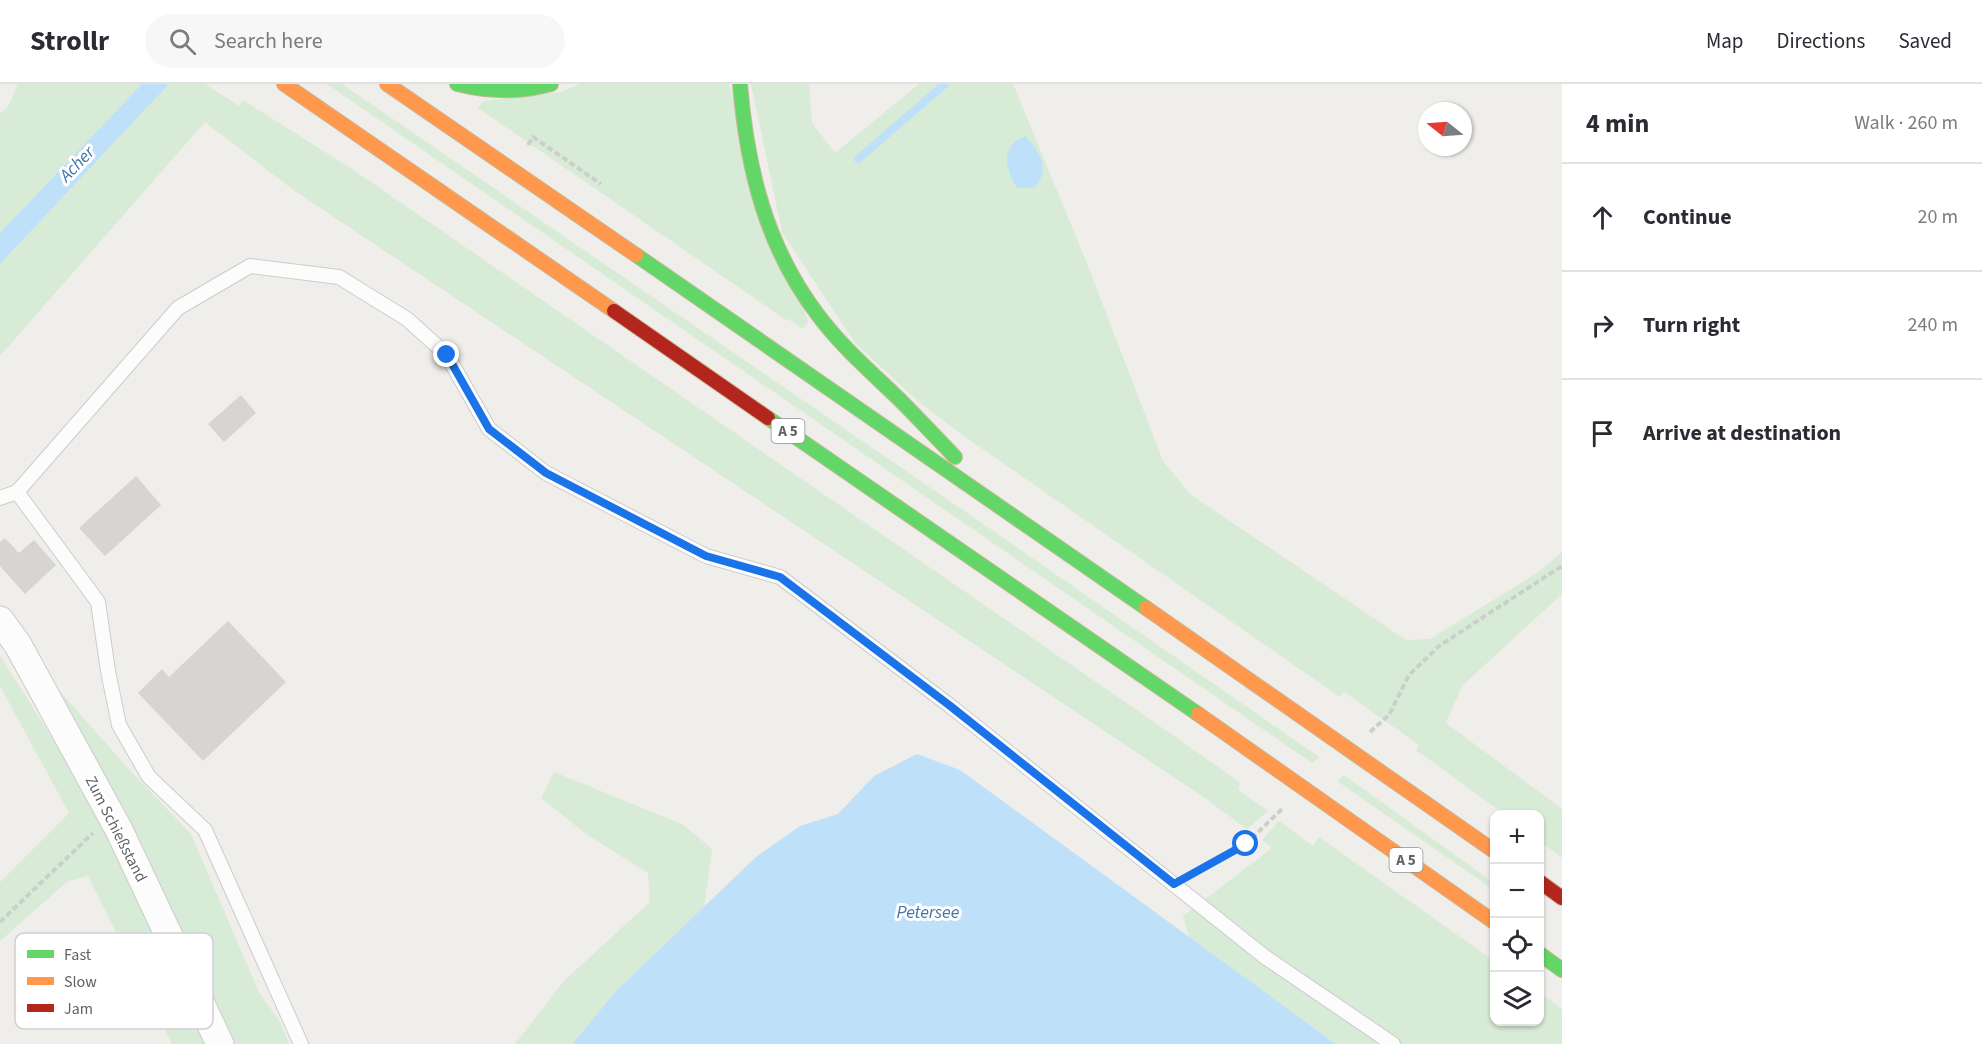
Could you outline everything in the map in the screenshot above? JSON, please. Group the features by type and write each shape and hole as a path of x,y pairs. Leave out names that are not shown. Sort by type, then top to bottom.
{"highway":[{"name":"A 5","path":"284,84 1172,696 1490,919"},
{"path":"387,84 1006,510 1490,848"},
{"path":"457,84 498,91 551,84"},
{"path":"740,84 744,132 754,184 774,240 807,300 848,351 1006,510"},
{"path":"1544,885 1562,898"},
{"path":"1544,957 1562,970"}],"street":[{"name":"Zum Schießstand","path":"0,620 18,645 111,815 167,933"},
{"name":"Zum Schießstand","path":"212,1029 219,1044"}],"lane":[{"path":"0,498 17,492 178,308 250,266 339,277 407,319 447,355 489,429 546,473 706,556 780,577 949,705 1265,957 1393,1044"},
{"path":"17,492 98,602 119,725 149,777 205,830 301,1044"}],"path":[{"path":"511,170 533,137 601,184"},
{"path":"1389,715 1409,675 1439,646 1562,566"},
{"path":"0,922 111,815"},
{"path":"1174,884 1246,844 1274,816"}],"green space":[{"path":"18,84 142,84 0,233 0,114 9,105"},
{"path":"169,84 205,84 239,106 243,100 355,171 1154,722 1241,783 1238,790 1268,811 1247,829 1202,796 292,189 205,122 0,356 0,264"},
{"path":"327,84 342,84 1319,757 1312,763"},
{"path":"580,84 729,84 808,322 803,329 788,319 786,320 478,108 483,101 561,92"},
{"path":"751,84 809,84 812,123 835,153 919,84 1013,84 1086,261 1163,461 1190,494 1406,640 1430,639 1537,573 1562,552 1562,594 1462,686 1446,723 1562,809 1562,858 1544,844 1544,810 1498,810 1416,750 1419,745 1344,692 1340,697 961,434 920,403 855,343 782,232"},
{"path":"0,656 98,810 46,676 136,777 191,834 259,992 281,1024 289,1044 172,1044 164,1029 213,1029 213,933 116,933 88,876 68,881 0,941 0,882 69,813 0,686"},
{"path":"554,772 682,824 712,849 704,907 617,990 572,1044 515,1044 564,981 650,902 648,873 586,834 541,798"},
{"path":"1344,775 1490,880 1490,887 1337,781"},
{"path":"1279,821 1313,846 1319,837 1490,958 1490,1026 1544,1026 1544,996 1562,1009 1562,1044 1336,1044 1189,937 1183,916 1272,848 1262,840"}],"water":[{"name":"Acher","path":"142,84 169,84 0,264 0,233"},
{"path":"1025,136 1042,161 1042,175 1033,188 1017,188 1008,166 1008,152 1017,140"},
{"name":"Petersee","path":"917,754 960,770 1336,1044 572,1044 617,990 756,857 800,826 838,814 874,776"}],"building":[{"path":"241,395 256,413 224,442 208,424"},
{"path":"136,476 161,505 105,556 79,528"},
{"path":"5,538 19,553 34,540 56,565 25,594 0,566 0,542"},
{"path":"228,621 286,682 203,761 138,693 162,669 169,677"}],"waterway":[{"path":"858,159 945,84"}],"traffic: fast":[{"path":"457,84 481,89 504,90 527,89 551,84"},
{"path":"740,84 748,146 762,206 772,234 800,289 836,337 955,457"},
{"path":"636,255 1146,608"},
{"path":"768,418 1198,714"},
{"path":"1544,957 1562,970"}],"traffic: slow":[{"path":"284,84 614,311"},
{"path":"387,84 636,255"},
{"path":"1146,608 1490,848"},
{"path":"1198,714 1490,919"}],"traffic: jam":[{"path":"614,311 768,418"},
{"path":"1544,885 1562,898"}],"route":[{"path":"447,355 489,429 546,473 706,556 780,577 949,705 1174,884 1246,844"}]}
